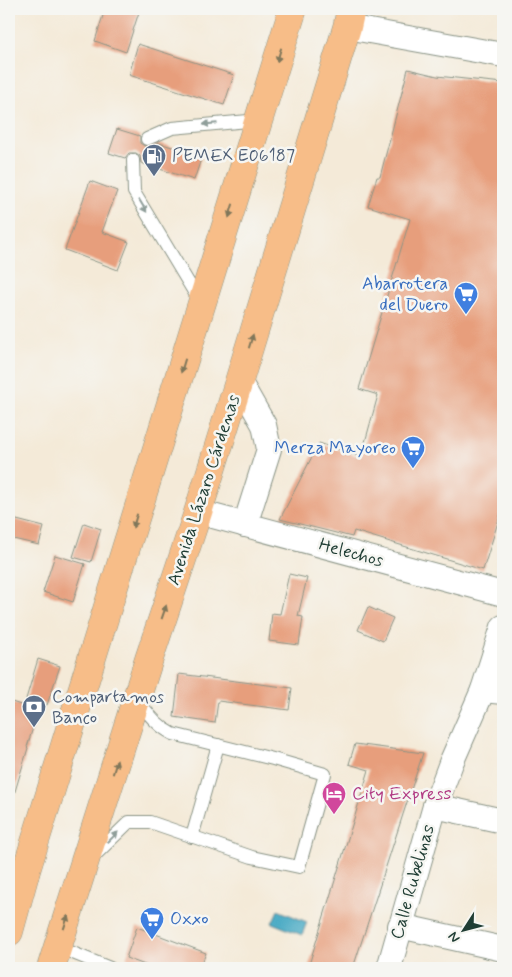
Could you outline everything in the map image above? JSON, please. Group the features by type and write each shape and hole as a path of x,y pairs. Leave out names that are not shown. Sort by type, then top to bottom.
{"main road":[{"path":"9,932 17,879 202,305 293,9"},
{"name":"Avenida Lázaro Cárdenas","path":"54,958 136,698 198,512 349,18"}],"street":[{"path":"349,18 503,55"},
{"path":"239,381 264,425 269,449 245,525"},
{"name":"Helechos","path":"198,512 503,594"},
{"name":"Calle Rubelinas","path":"388,968 435,806 451,763 493,691 503,627"},
{"path":"435,806 503,821"},
{"path":"400,926 503,949"}],"lane":[{"path":"147,139 172,128 259,120"},
{"path":"133,160 134,192 202,305"},
{"path":"84,867 129,822 150,822 192,838 252,857 299,867 325,774 173,734 163,729 136,698"},
{"path":"192,838 218,745"},
{"path":"54,958 110,968"}],"water":[{"path":"278,910 307,922 302,935 272,923"}],"building":[{"path":"105,9 140,9 126,52 95,41"},
{"path":"138,44 234,75 224,105 129,75"},
{"path":"408,69 437,76 503,83 503,506 483,570 354,531 352,537 280,519 319,443 361,457 378,395 359,389 410,219 368,206 377,177 380,177"},
{"path":"117,129 140,136 140,143 146,147 159,143 202,156 194,180 141,163 140,156 136,153 129,153 125,158 109,153"},
{"path":"90,181 117,191 102,232 129,242 118,270 65,250"},
{"path":"9,518 44,527 39,545 9,538"},
{"path":"84,523 101,529 91,562 73,557"},
{"path":"55,555 85,564 73,602 43,592"},
{"path":"289,574 307,578 298,616 303,617 299,645 269,641 272,613 280,614"},
{"path":"368,607 393,618 383,641 358,630"},
{"path":"38,659 60,666 47,705 26,699"},
{"path":"179,674 292,688 289,710 218,701 215,723 174,717"},
{"path":"9,701 38,711 13,798 9,797"},
{"path":"355,744 423,753 353,968 308,968 369,770 349,764"},
{"name":"Oxxo","path":"137,927 206,953 200,968 153,968 126,958"}],"place":[{"name":"PEMEX E06187","path":"154,177"},
{"name":"Abarrotera del Duero","path":"466,315"},
{"name":"Merza Mayoreo","path":"413,469"},
{"name":"Compartamos Banco","path":"34,728"},
{"name":"City Express","path":"334,815"},
{"name":"Oxxo","path":"152,940"}]}
